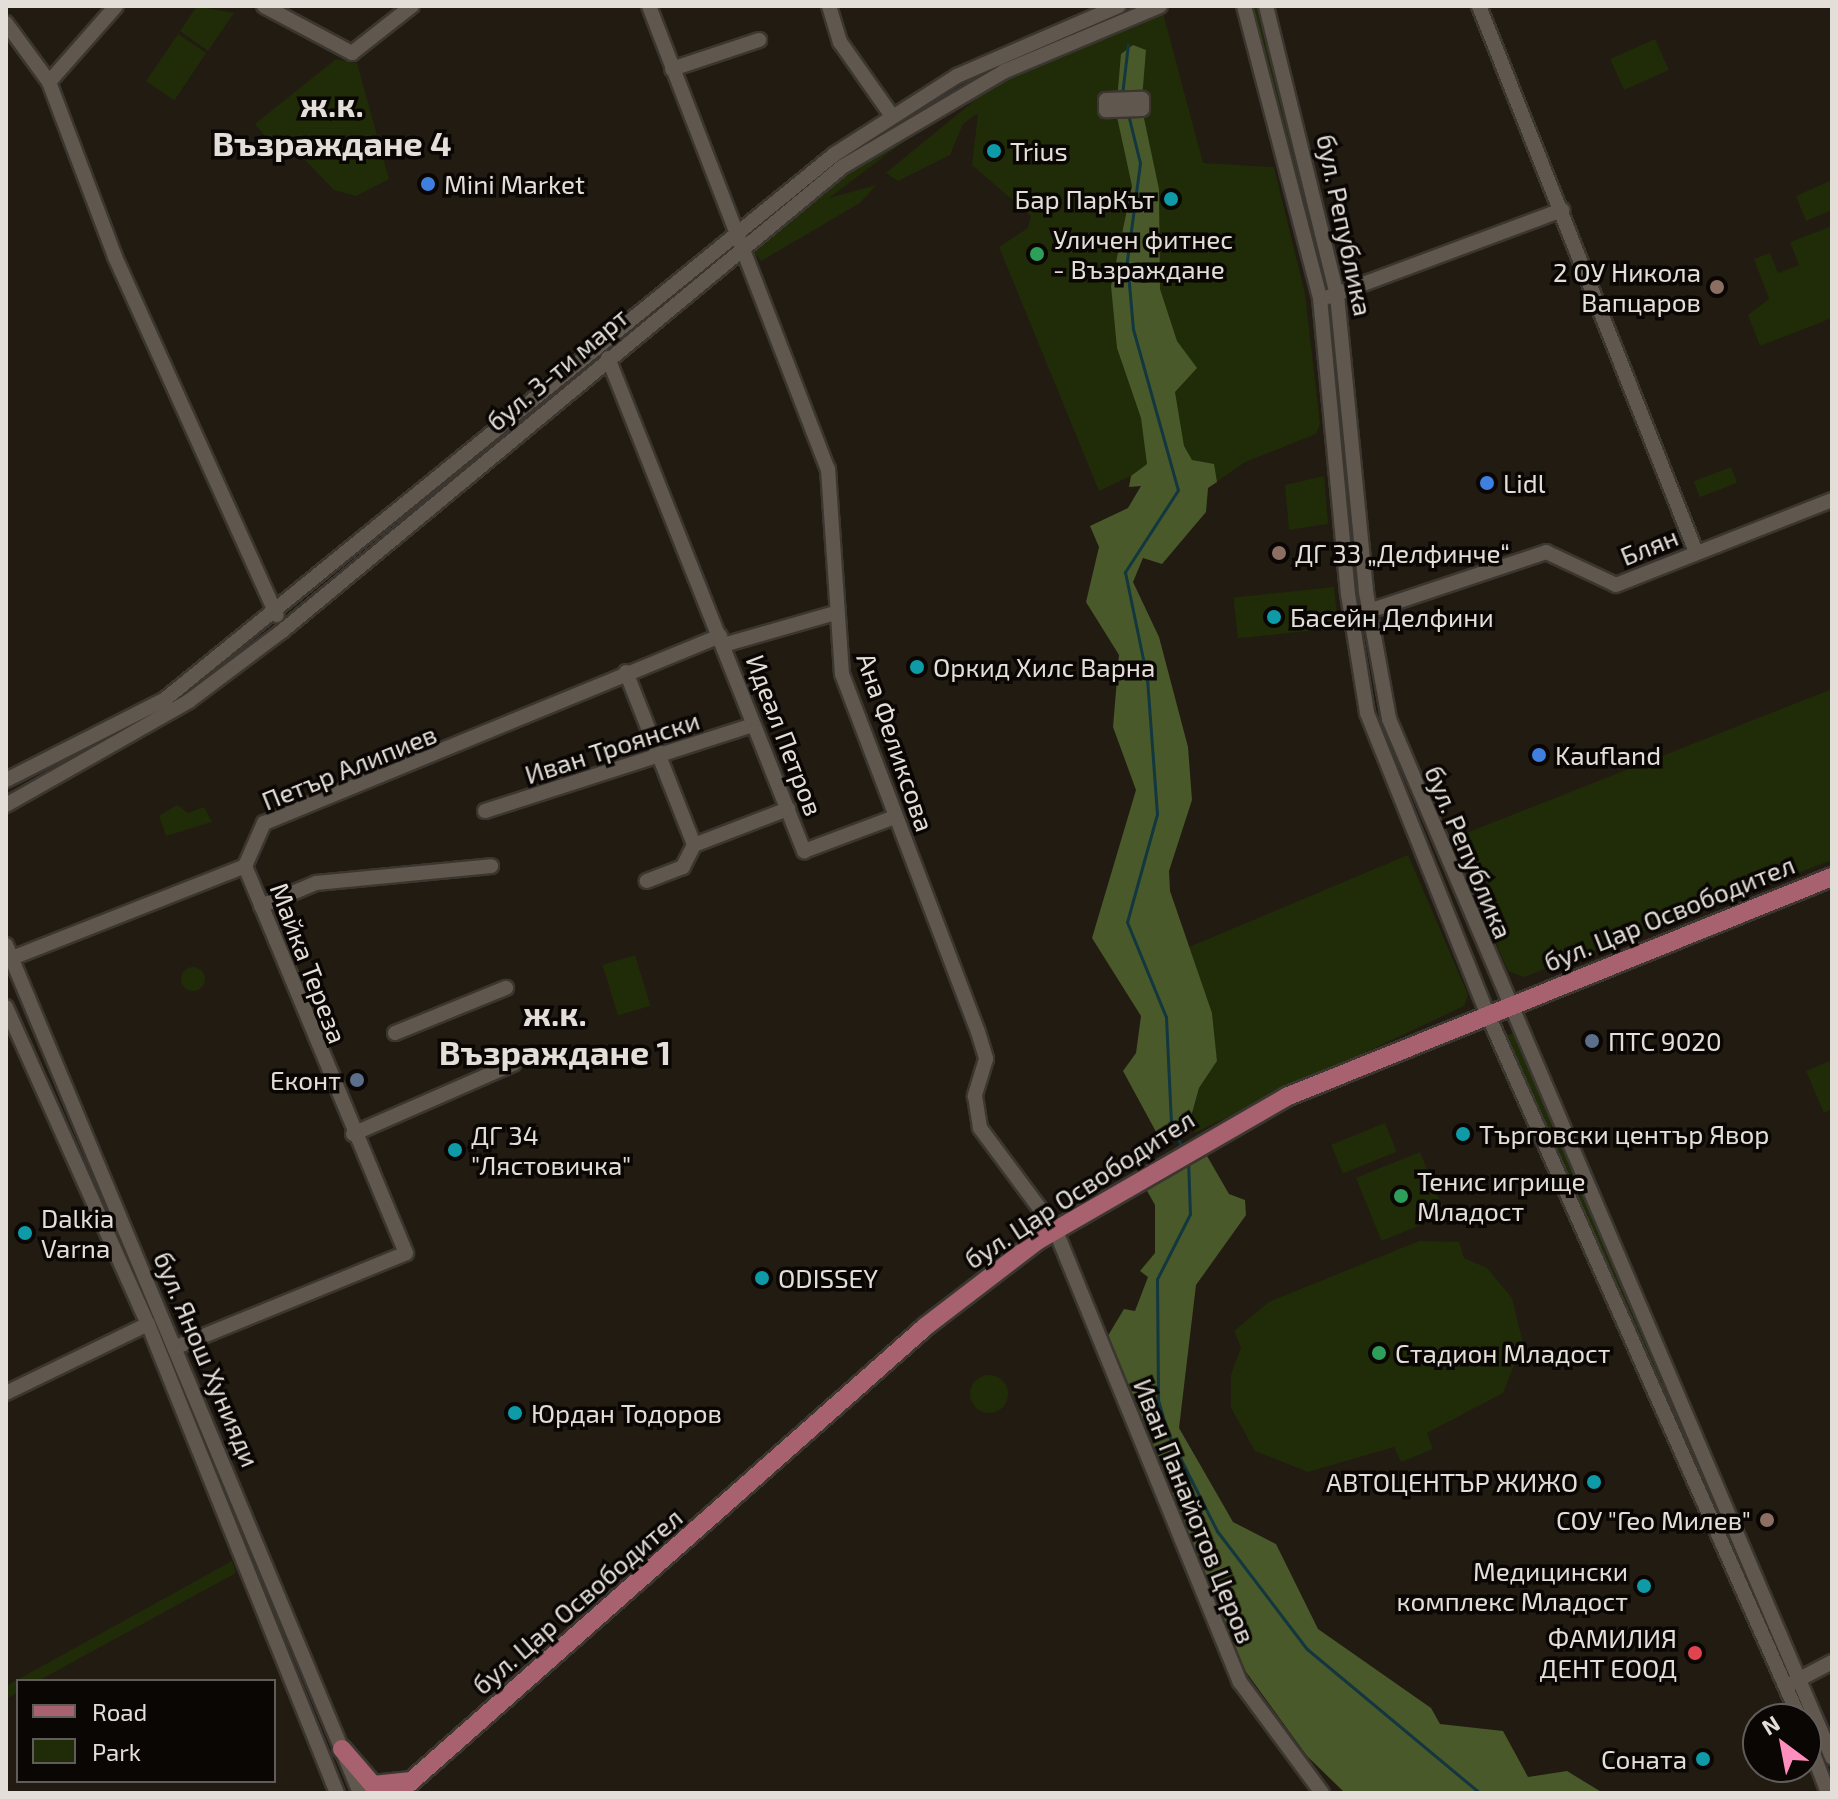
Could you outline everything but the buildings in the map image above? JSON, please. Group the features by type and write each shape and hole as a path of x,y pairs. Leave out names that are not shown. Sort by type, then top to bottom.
{"main road":[{"name":"бул. Цар Освободител","path":"405,1787 931,1322 1055,1229 1199,1141 1354,1066 1832,877"},
{"path":"342,1749 373,1785 405,1787"}],"street":[{"path":"49,82 116,6"},
{"path":"264,6 352,53 412,6"},
{"name":"Ана Феликсова","path":"649,6 731,233 739,246 828,469 835,613 842,674 986,1059 975,1096 980,1128 1055,1229"},
{"path":"829,6 840,42 892,116"},
{"name":"бул. 3-ти март","path":"6,780 164,700 277,615 731,233 892,116 957,76 1119,6"},
{"name":"бул. 3-ти март","path":"6,805 189,701 608,358 739,246 896,133 1005,71 1160,6"},
{"name":"бул. Република","path":"1244,6 1320,298 1351,616 1367,713 1487,1013 1793,1682 1832,1757"},
{"name":"бул. Република","path":"1266,6 1337,295 1369,611 1389,719 1793,1682 1797,1703"},
{"path":"1479,6 1696,552"},
{"path":"6,23 49,82 115,257 277,615"},
{"path":"672,69 759,40"},
{"path":"1320,298 1337,295 1562,210"},
{"name":"Идеал Петров","path":"608,358 804,851 895,817"},
{"name":"Блян","path":"1351,616 1525,555 1562,555 1616,585 1832,500"},
{"name":"Петър Алипиев","path":"245,866 264,823 475,743 495,725 626,672 722,640 835,613"},
{"path":"626,672 694,845"},
{"name":"Иван Троянски","path":"485,811 753,725"},
{"path":"647,881 683,867 694,845 788,809"},
{"path":"9,951 245,866"},
{"name":"Майка Тереза","path":"176,1347 406,1253 353,1134 245,866"},
{"path":"261,906 316,883 491,866"},
{"name":"бул. Янош Хунияди","path":"9,951 360,1793"},
{"path":"395,1033 506,988"},
{"name":"бул. Янош Хунияди","path":"6,1007 148,1324 337,1793"},
{"path":"353,1134 513,1064"},
{"name":"Иван Панайотов Церов","path":"1055,1229 1240,1682 1322,1793"},
{"path":"6,1393 148,1324"},
{"path":"1793,1682 1832,1662"}],"green space":[{"path":"197,6 234,13 208,51 180,31"},
{"path":"1244,6 1266,6 1321,219 1294,180"},
{"path":"1162,9 1203,163 1274,167 1305,294 1320,424 1316,434 1245,462 1208,488 1206,512 1131,476 1099,491 999,247 1028,228 1031,216 972,165 978,113 963,124 950,155 898,181 886,173 976,99 927,124 829,198 876,185 860,203 761,261 750,249 852,166 968,96"},
{"path":"178,34 206,53 174,100 146,81"},
{"path":"1655,39 1669,70 1624,90 1610,59"},
{"path":"1133,45 1146,50 1142,99 1117,100 1121,54"},
{"path":"336,59 357,63 389,179 356,196 334,190 301,156 273,146 255,124"},
{"path":"1142,109 1159,189 1160,289 1177,341 1197,368 1175,392 1184,446 1192,460 1214,464 1217,482 1208,488 1206,512 1162,564 1143,558 1133,582 1159,637 1188,747 1192,800 1169,871 1170,891 1212,1013 1217,1061 1199,1088 1189,1124 1161,1141 1123,1071 1136,1053 1141,1016 1092,938 1136,790 1113,727 1119,655 1086,602 1099,547 1090,526 1128,508 1141,486 1129,487 1131,476 1147,464 1141,418 1117,348 1111,286 1132,186 1117,117"},
{"path":"1832,180 1832,210 1806,221 1796,196"},
{"path":"1832,226 1832,318 1760,346 1748,315 1769,299 1754,259 1770,253 1778,273 1799,265 1790,242"},
{"path":"1731,467 1737,483 1700,497 1694,481"},
{"path":"1324,476 1328,524 1289,530 1285,485"},
{"path":"1334,587 1338,628 1238,638 1234,598"},
{"path":"1832,689 1832,860 1524,977 1508,971 1451,839"},
{"path":"177,805 188,813 204,807 212,822 166,836 159,816"},
{"path":"1408,855 1468,995 1464,1006 1194,1133 1189,1124 1199,1088 1217,1061 1212,1013 1189,947"},
{"path":"635,955 650,1006 618,1016 602,965"},
{"path":"193,967 202,970 205,979 202,988 193,991 184,988 181,979 184,970"},
{"path":"1518,1031 1787,1650 1772,1654 1499,1039"},
{"path":"1832,1060 1832,1109 1824,1113 1806,1071"},
{"name":"Тенис игрище Младост","path":"1385,1123 1397,1152 1343,1173 1331,1145"},
{"path":"1203,1149 1229,1194 1245,1200 1246,1215 1196,1285 1179,1428 1233,1522 1276,1544 1318,1629 1431,1708 1440,1724 1503,1731 1528,1777 1567,1771 1603,1793 1345,1793 1307,1756 1241,1665 1106,1339 1124,1309 1135,1311 1148,1277 1140,1271 1155,1253 1155,1205 1146,1189"},
{"name":"Тенис игрище Младост","path":"1420,1152 1445,1215 1381,1241 1356,1178"},
{"name":"Стадион Младост","path":"1419,1241 1459,1242 1464,1258 1487,1268 1512,1298 1523,1343 1503,1393 1427,1433 1433,1449 1401,1462 1394,1447 1308,1472 1255,1451 1231,1408 1231,1375 1241,1347 1234,1331 1269,1302"},
{"path":"989,1375 1003,1380 1008,1394 1003,1408 989,1413 975,1408 970,1394 975,1380"},
{"path":"232,1561 236,1573 42,1679 19,1679"},
{"path":"16,1680 16,1693 6,1699 6,1686"}],"waterway":[{"path":"1122,95 1128,44"},
{"path":"1128,114 1140,163 1127,261 1133,329 1178,490 1125,572 1147,678 1157,814 1127,922 1166,1017 1171,1123 1183,1150"},
{"path":"1188,1160 1190,1214 1157,1279 1158,1400 1168,1434 1217,1531 1307,1649 1480,1793"}],"place":[{"name":"Trius","path":"994,151"},
{"name":"Mini Market","path":"428,184"},
{"name":"Бар ПарКът","path":"1171,199"},
{"name":"Уличен фитнес - Възраждане","path":"1037,254"},
{"name":"2 ОУ Никола Вапцаров","path":"1717,287"},
{"name":"Lidl","path":"1487,483"},
{"name":"ДГ 33 „Делфинче“","path":"1279,553"},
{"name":"Басейн Делфини","path":"1274,617"},
{"name":"Оркид Хилс Варна","path":"917,667"},
{"name":"Kaufland","path":"1539,755"},
{"name":"ПТС 9020","path":"1592,1041"},
{"name":"Еконт","path":"357,1080"},
{"name":"Търговски център Явор","path":"1463,1134"},
{"name":"ДГ 34 \"Лястовичка\"","path":"455,1150"},
{"name":"Тенис игрище Младост","path":"1401,1196"},
{"name":"Dalkia Varna","path":"25,1233"},
{"name":"ODISSEY","path":"762,1278"},
{"name":"Стадион Младост","path":"1379,1353"},
{"name":"Юрдан Тодоров","path":"515,1413"},
{"name":"АВТОЦЕНТЪР ЖИЖО","path":"1594,1482"},
{"name":"СОУ \"Гео Милев\"","path":"1767,1520"},
{"name":"Медицински комплекс Младост","path":"1644,1586"},
{"name":"ФАМИЛИЯ ДЕНТ ЕООД","path":"1695,1653"},
{"name":"Соната","path":"1703,1759"}],"district":[{"name":"ж.к. Възраждане 4","path":"332,122"},
{"name":"ж.к. Възраждане 1","path":"555,1032"}]}
